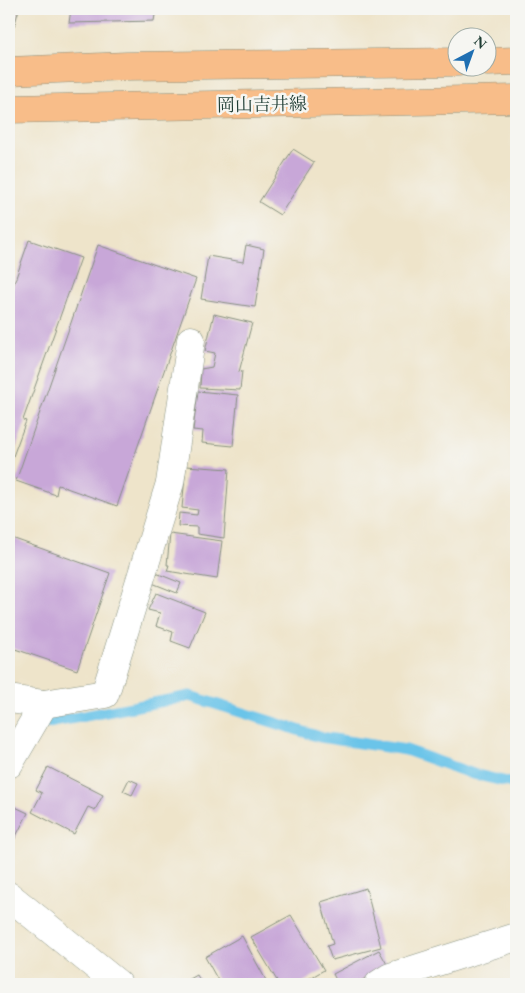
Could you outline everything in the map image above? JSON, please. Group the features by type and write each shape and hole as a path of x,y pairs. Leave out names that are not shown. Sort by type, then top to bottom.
{"main road":[{"path":"498,62 516,61"},
{"path":"9,71 126,66 448,62"},
{"name":"岡山吉井線","path":"9,109 516,100"}],"street":[{"path":"9,699 44,704 105,694 170,483 191,340"},
{"path":"9,764 44,704"},
{"path":"9,896 118,984"},
{"path":"378,984 390,977 516,937"}],"building":[{"path":"9,9 19,9 14,27 9,25"},
{"path":"71,9 156,9 154,21 69,23"},
{"path":"293,149 314,162 280,215 259,202"},
{"path":"29,240 81,258 23,420 26,421 9,467 9,298"},
{"path":"98,245 196,279 117,506 58,485 56,495 16,481"},
{"path":"246,245 264,249 255,307 201,299 208,256 243,262"},
{"path":"214,314 252,323 239,372 242,371 240,390 200,388 201,369 212,367 215,353 205,351"},
{"path":"198,391 238,395 233,446 202,443 203,431 193,430"},
{"path":"186,466 229,469 224,538 197,534 197,527 178,526 179,513 197,515 198,510 182,508"},
{"path":"170,534 222,541 217,579 167,571 169,565 167,565"},
{"path":"9,537 110,573 77,670 9,647"},
{"path":"156,573 181,583 177,593 152,583"},
{"path":"156,593 205,612 190,648 171,641 173,632 156,626 160,613 148,610"},
{"path":"48,767 103,795 95,810 88,807 74,834 32,812 42,793 36,790"},
{"path":"129,779 138,783 132,795 123,791"},
{"path":"9,804 28,813 13,842 9,839"},
{"path":"366,888 381,947 332,960 327,946 333,944 321,902"},
{"path":"291,915 324,970 300,984 279,984 251,937"},
{"path":"242,936 268,984 220,984 205,957"},
{"path":"379,950 388,966 355,984 338,984 333,974"},
{"path":"197,975 202,984 181,984"}],"waterway":[{"path":"38,716 48,723 190,696 320,737 406,750 473,774 516,784"}]}
